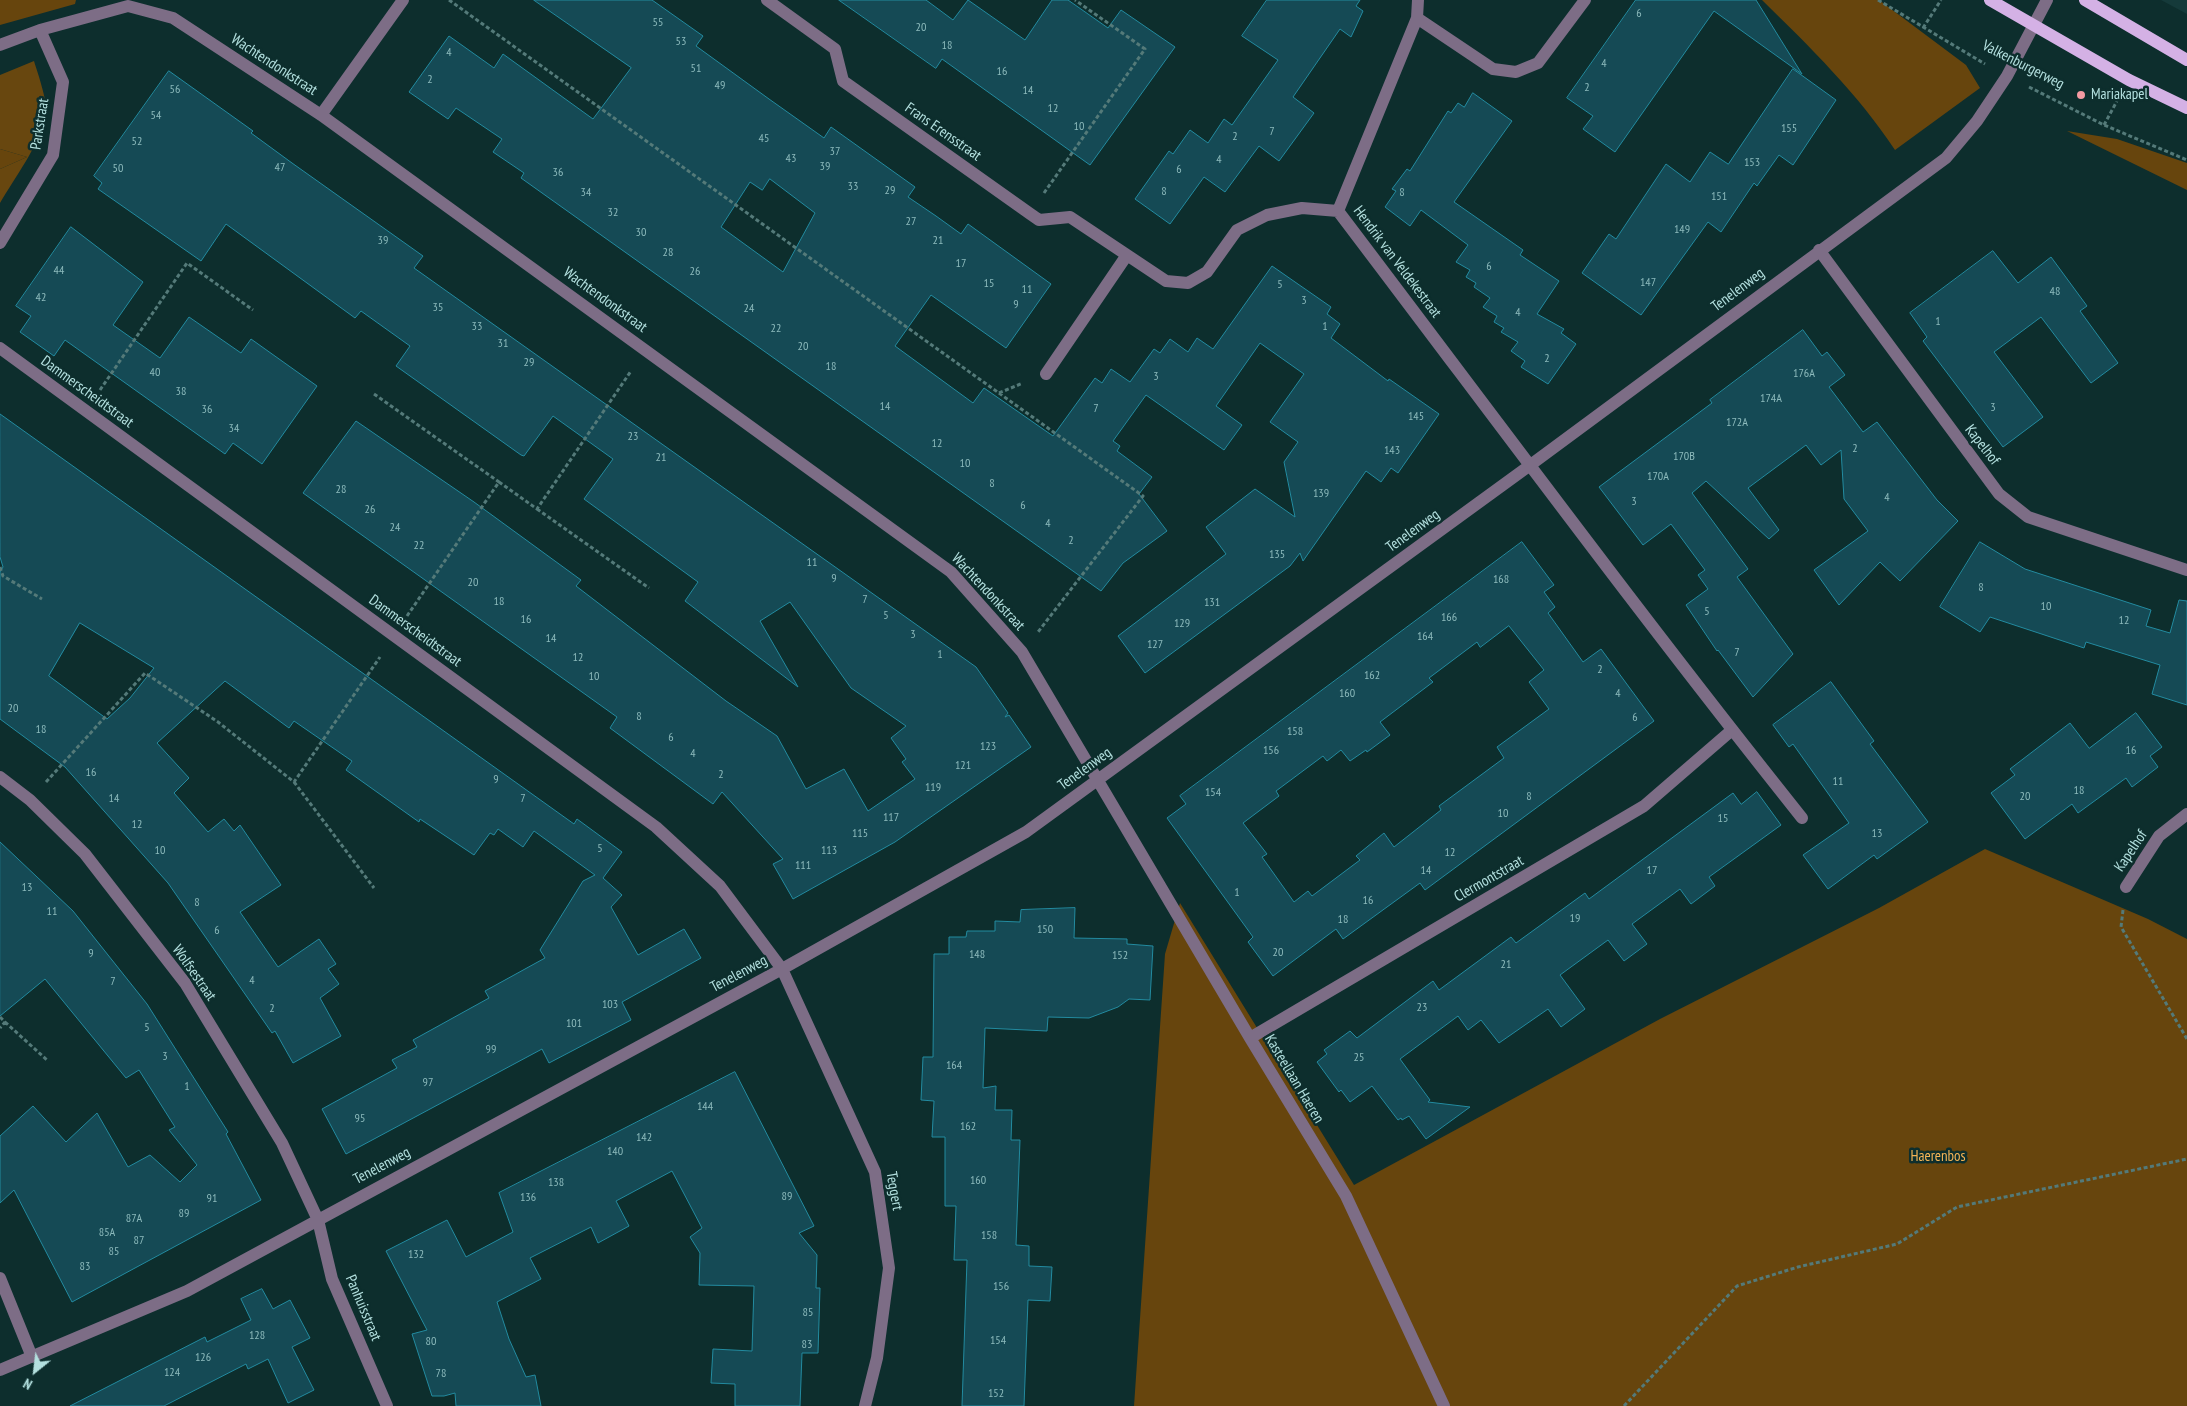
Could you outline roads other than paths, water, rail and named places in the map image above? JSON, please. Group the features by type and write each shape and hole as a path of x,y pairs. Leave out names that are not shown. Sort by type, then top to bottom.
{"main road":[{"path":"1990,0 2129,80 2187,108"},
{"path":"2085,0 2187,60"}],"street":[{"path":"321,115 403,0"},
{"name":"Frans Erensstraat","path":"767,0 835,49 843,81 1029,213 1039,220 1070,217 1166,281 1188,283 1207,272 1237,230 1267,215 1302,208 1338,211"},
{"name":"Hendrik van Veldekestraat","path":"1418,0 1417,18 1338,211 1530,466"},
{"path":"1417,18 1493,69 1516,72 1538,63 1586,0"},
{"name":"Tenelenweg","path":"0,1370 187,1290 782,969 1026,832 1530,466 1818,250 1946,158 1977,121 2007,76 2047,0"},
{"name":"Wachtendonkstraat","path":"0,45 40,30 128,6 173,18 321,115 952,572 1022,652 1099,779"},
{"name":"Parkstraat","path":"0,243 53,155 63,82 40,30"},
{"name":"Kapelhof","path":"1818,250 1999,494 2028,517 2187,570"},
{"path":"1046,374 1127,255"},
{"name":"Dammerscheidtstraat","path":"0,348 656,827 720,886 782,969"},
{"path":"1530,466 1732,730 1802,818"},
{"name":"Clermontstraat","path":"1250,1038 1644,806 1732,730"},
{"name":"Wolfsestraat","path":"0,777 30,800 85,854 185,983 282,1143 318,1220"},
{"name":"Kasteellaan Haeren","path":"1099,779 1250,1038 1346,1196 1444,1406"},
{"name":"Kapelhof","path":"2126,887 2159,836 2187,814"},
{"name":"Teggert","path":"782,969 875,1172 889,1268 877,1358 865,1406"},
{"name":"Panhuisstraat","path":"318,1220 332,1279 387,1406"},
{"path":"0,1278 32,1357"}],"place":[{"name":"Mariakapel","path":"2081,95"}],"park label":[{"name":"Haerenbos","path":"1938,1157"}]}
